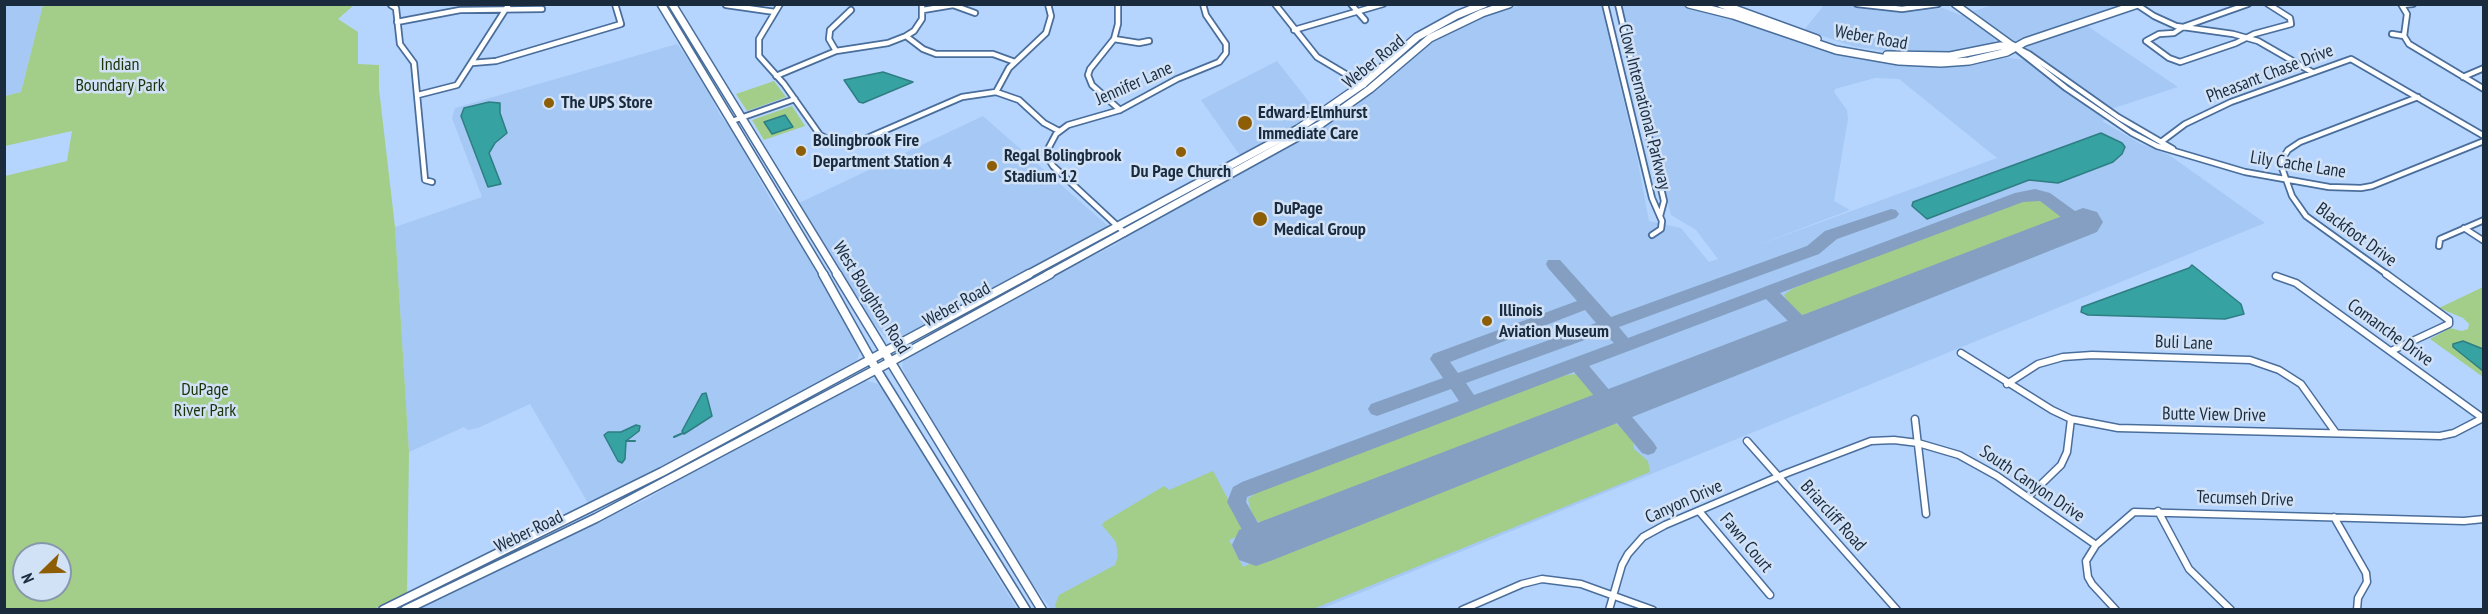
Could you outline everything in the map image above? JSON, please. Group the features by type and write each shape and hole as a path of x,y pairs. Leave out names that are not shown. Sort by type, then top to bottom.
{"main road":[{"name":"West Boughton Road","path":"661,4 876,369 1026,609"},
{"name":"West Boughton Road","path":"672,4 1042,609"},
{"name":"Weber Road","path":"383,609 652,478 1298,129 1363,84 1425,32 1484,4"},
{"name":"Weber Road","path":"405,609 596,518 890,362 1304,134 1370,89 1430,38 1482,13 1509,4"},
{"name":"Weber Road","path":"1689,4 1745,19 1836,50 1899,61 1969,61 2007,52 2013,46"},
{"name":"Weber Road","path":"1721,4 1829,43 1882,54 1950,56 2000,46 2013,46 2137,5"},
{"path":"1005,297 1006,292 1031,277 1033,272"}],"street":[{"path":"418,95 457,85 509,4"},
{"path":"472,63 496,61 621,24 615,4"},
{"path":"780,4 762,33 758,45 759,56 795,99 820,135 837,141 858,141 874,137 962,97 996,92 1019,100 1044,123 1059,131 1051,140 1048,149 1048,158 1053,166 1125,233"},
{"path":"996,92 1005,74 1015,62 1046,33 1051,16 1048,4"},
{"path":"1118,4 1118,24 1114,39 1090,69 1088,75 1092,85 1120,110"},
{"name":"Jennifer Lane","path":"1059,131 1073,123 1120,110 1177,79 1214,65 1224,57 1226,44 1206,15 1203,4"},
{"path":"1275,4 1294,30 1326,64 1370,89"},
{"path":"1351,4 1365,20"},
{"path":"1294,30 1383,4"},
{"name":"Clow International Parkway","path":"1605,4 1652,198 1660,216"},
{"name":"Clow International Parkway","path":"1618,4 1664,201 1660,216 1661,229 1652,236"},
{"path":"1857,4 1902,9 1938,4"},
{"name":"Lily Cache Lane","path":"1955,4 2120,125 2157,146 2235,170 2350,189 2372,186 2484,141"},
{"path":"2248,4 2183,27 2177,32 2159,34 2146,41 2169,58 2180,62 2291,24 2290,18 2268,4"},
{"path":"2404,36 2407,14 2402,5 2413,4"},
{"path":"391,5 396,8 400,44 414,63 425,180 432,182"},
{"path":"776,76 836,51 888,42 906,36 919,26 922,20 922,7 953,5 975,13"},
{"path":"2137,5 2159,19 2183,27 2247,38 2273,48 2312,72"},
{"path":"726,6 775,12"},
{"path":"397,22 460,7 506,10 542,9"},
{"path":"836,51 829,39 830,30 851,10"},
{"path":"2392,34 2404,36 2418,51 2484,89"},
{"path":"906,36 923,49 936,54 993,54 1015,62"},
{"path":"1114,39 1139,43 1149,41"},
{"name":"Lily Cache Lane","path":"2013,46 2029,54 2118,117 2174,150"},
{"name":"Pheasant Chase Drive","path":"2162,142 2185,124 2208,112 2347,60 2354,60 2484,136"},
{"path":"2463,77 2484,68"},
{"name":"Blackfoot Drive","path":"2391,351 2449,324 2449,320 2306,216 2296,205 2286,180 2283,158 2293,146 2418,98"},
{"path":"732,121 795,99"},
{"path":"2439,246 2440,239 2484,220"},
{"path":"2464,228 2484,241"},
{"name":"Comanche Drive","path":"2276,276 2296,284 2483,419"},
{"name":"Butte View Drive","path":"1961,353 2035,401 2071,419 2118,428 2440,436 2454,433 2483,419"},
{"name":"Buli Lane","path":"2007,384 2038,364 2063,357 2250,360 2272,367 2301,384 2336,433"},
{"path":"2272,359 2272,367"},
{"path":"1915,419 1926,514"},
{"path":"2028,497 2061,465 2067,452 2071,419"},
{"name":"South Canyon Drive","path":"1779,477 1861,443 1882,440 1918,443 1944,449 1971,461 2028,497 2096,545"},
{"name":"Briarcliff Road","path":"1747,441 1897,609"},
{"name":"Canyon Drive","path":"1610,609 1622,566 1628,554 1643,537 1779,477"},
{"name":"Fawn Court","path":"1699,511 1770,595"},
{"name":"Tecumseh Drive","path":"2116,609 2099,593 2088,577 2085,561 2096,545 2129,514 2141,511 2464,521 2484,519"},
{"path":"2158,511 2189,569 2231,609"},
{"path":"2334,517 2366,573 2367,582 2358,598 2357,609"},
{"path":"1462,609 1522,584 1542,579 1567,580 1653,609"}],"shaded area":[{"path":"10,4 43,5 21,92 5,96 4,6"},
{"path":"1521,5 1601,5 1637,157 1649,221 1681,228 1709,262 1718,259 1696,230 1671,215 1622,10 1623,5 1682,5 1708,10 1844,55 1886,63 1959,65 2002,57 2024,60 1994,39 1993,45 1955,52 1904,53 1856,47 1804,30 1824,5 1847,5 1879,11 1911,12 1943,8 1960,15 1993,5 2124,5 2077,19 2178,87 2111,109 2107,119 2102,121 2139,143 2169,155 2265,223 1321,609 1051,609 1030,581 906,376 902,367 903,361 910,354 1036,284 1115,245 1142,227 1310,134 1357,105 1429,42 1455,28","holes":["1875,78 1899,79 1997,158 1747,249 1850,210 1834,201 1848,119 1847,110 1834,92 1835,89"]},
{"path":"677,44 701,76 720,115 733,131 776,209 791,228 853,336 860,351 857,360 748,423 588,503 530,404 478,428 468,430 464,427 409,452 395,227 482,197 452,118 455,108"},
{"path":"1277,61 1317,112 1294,129 1241,157 1201,100"},
{"path":"883,72 913,82 863,103 859,102 844,80"},
{"path":"489,102 500,103 500,113 507,133 495,143 489,153 501,184 488,187 461,116 464,108"},
{"path":"785,115 793,127 772,134 764,122"},
{"path":"983,116 1108,226 902,337 886,338 872,322 799,203"},
{"path":"2101,133 2122,143 2125,147 2122,154 2113,162 2058,183 2029,180 1927,219 1912,206 1913,202"},
{"path":"2192,265 2241,304 2244,314 2225,319 2088,315 2081,312 2082,307"},
{"path":"2463,341 2483,349 2483,371 2453,347 2453,344"},
{"path":"864,380 878,384 886,393 1017,609 414,610 649,498 688,474"},
{"path":"706,393 712,416 684,434 682,431 702,394"},
{"path":"636,425 640,426 639,431 626,441 625,459 622,463 618,461 604,435 608,432 621,432"}],"green space":[{"name":"DuPage River Park","path":"43,5 354,5 338,19 358,32 358,64 379,65 379,89 395,227 409,452 407,593 372,610 5,609 5,176 67,161 72,131 5,146 5,96 21,92"},
{"path":"774,81 786,97 747,111 736,94"},
{"path":"792,106 805,126 764,140 752,120"},
{"path":"2039,198 2055,207 2064,219 1807,318 1791,308 1784,295 1822,276 1978,216 2026,199"},
{"path":"2483,287 2483,377 2430,339 2450,328 2462,331 2468,329 2469,324 2463,318 2439,308"},
{"path":"1575,374 1587,383 1596,400 1265,528 1252,515 1248,499 1260,490 1531,386"},
{"path":"1609,420 1633,440 1634,449 1648,461 1650,472 1313,609 1057,610 1055,605 1059,595 1115,565 1118,556 1116,542 1102,525 1104,522 1164,486 1169,490 1213,471 1246,533 1229,540 1243,567 1264,556"}],"waterway":[{"path":"674,437 683,433"},
{"path":"626,441 635,441"}],"taxiway":[{"path":"1625,345 2020,197 2035,194 2045,197 2080,223"},
{"path":"1608,325 1813,250 1831,235 1891,214"},
{"path":"1554,264 1608,325"},
{"path":"1769,292 1807,330"},
{"path":"1454,381 1439,359 1588,303"},
{"path":"1454,381 1608,325"},
{"path":"1608,325 1625,345"},
{"path":"1471,404 1625,345"},
{"path":"1578,364 1648,448"},
{"path":"1377,409 1454,381"},
{"path":"1454,381 1471,404"},
{"path":"1260,544 1236,502 1240,492 1471,404"}],"runway":[{"path":"1256,545 2083,222"}],"place":[{"name":"The UPS Store","path":"549,103"},
{"name":"Edward-Elmhurst Immediate Care","path":"1245,123"},
{"name":"Bolingbrook Fire Department Station 4","path":"801,151"},
{"name":"Du Page Church","path":"1181,152"},
{"name":"Regal Bolingbrook Stadium 12","path":"992,166"},
{"name":"DuPage Medical Group","path":"1260,219"},
{"name":"Illinois Aviation Museum","path":"1487,321"}],"park label":[{"name":"Indian Boundary Park","path":"120,76"}]}
